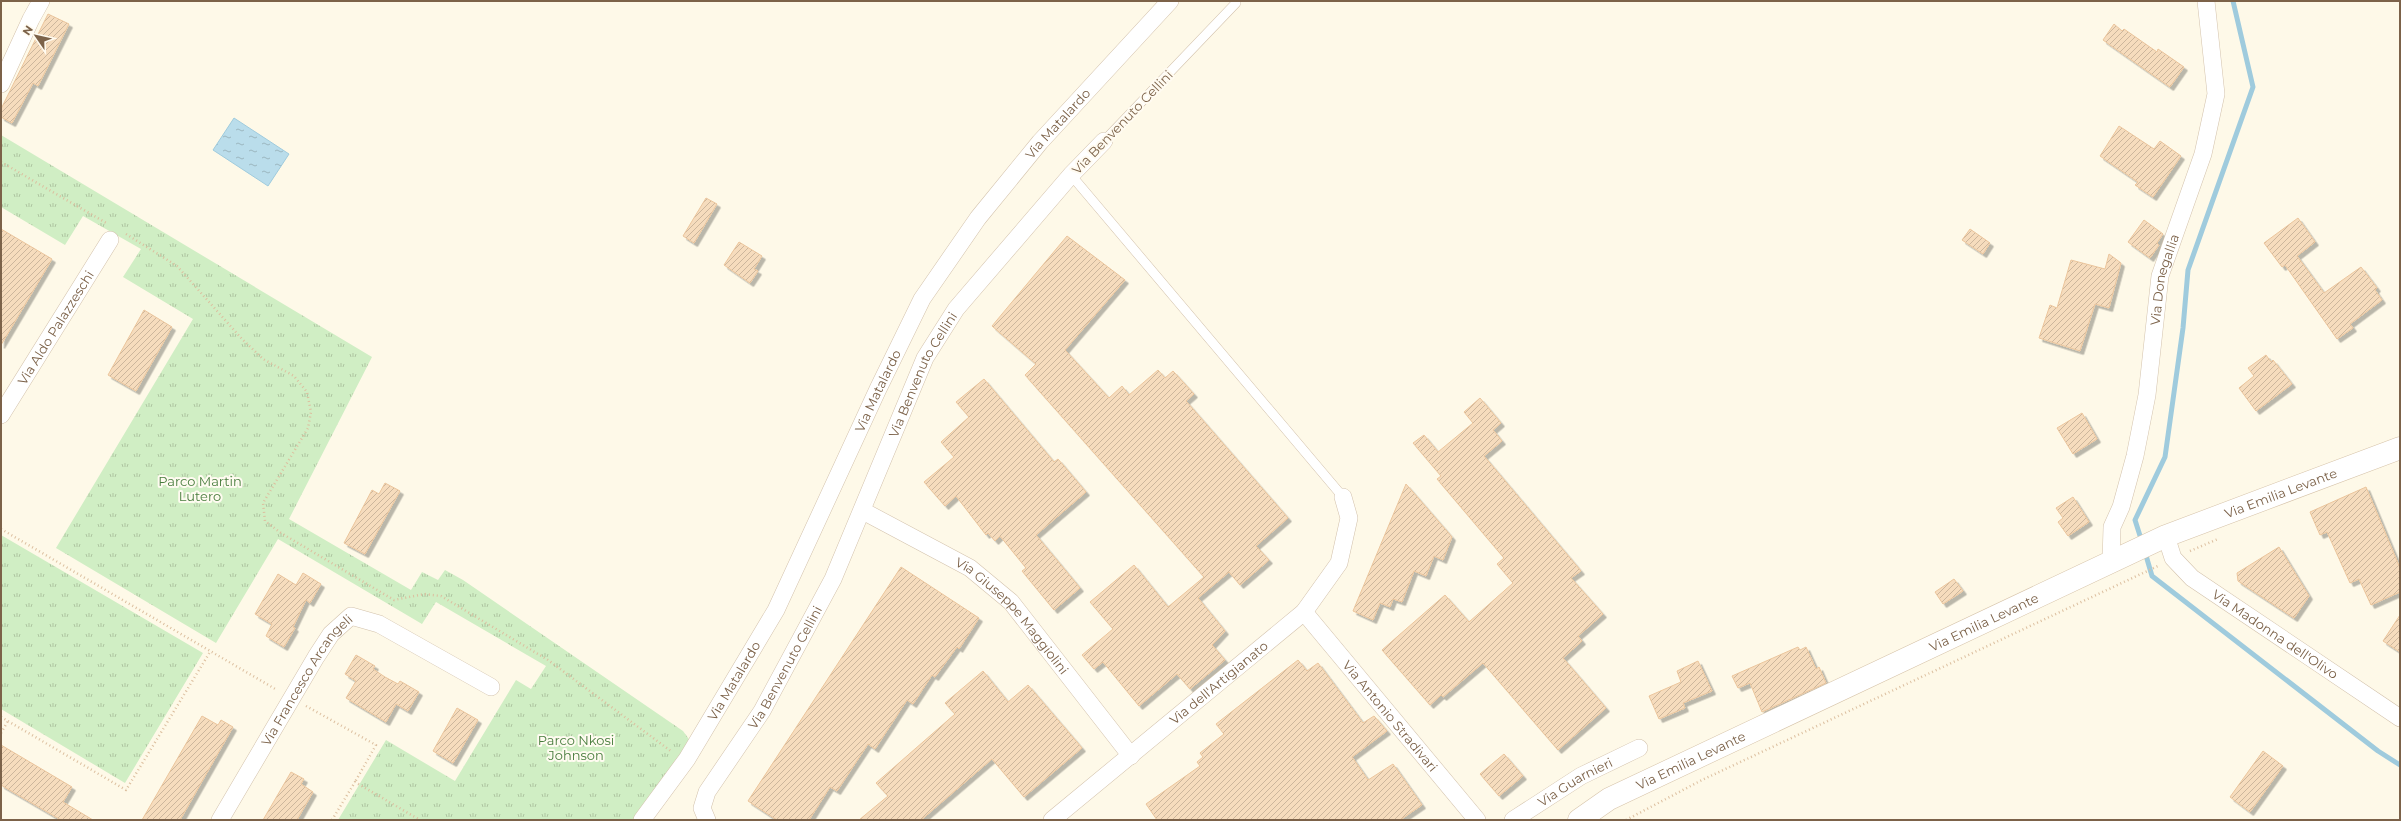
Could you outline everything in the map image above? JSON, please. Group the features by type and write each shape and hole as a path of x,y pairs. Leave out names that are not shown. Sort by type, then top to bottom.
{"main road":[{"name":"Via Emilia Levante","path":"1579,820 1610,799 2160,538 2400,448"}],"street":[{"path":"1,84 41,1"},
{"name":"Via Matalardo","path":"642,820 685,761 776,610 878,390 922,300 978,218 1040,142 1170,1"},
{"name":"Via Donegallia","path":"2116,559 2112,527 2121,507 2135,456 2147,395 2160,276 2203,154 2216,94 2206,1"},
{"name":"Via Benvenuto Cellini","path":"705,814 707,792 766,704 833,579 863,511 925,358 956,309 1071,175 1104,141"},
{"name":"Via Aldo Palazzeschi","path":"1,416 114,232"},
{"name":"Via dell'Artigianato","path":"1052,820 1304,612 1338,563 1349,518 1343,497"},
{"name":"Via Giuseppe Maggiolini","path":"863,511 970,568 1011,602 1131,756"},
{"name":"Via Madonna dell'Olivo","path":"2160,538 2173,558 2192,578 2400,718"},
{"name":"Via Antonio Stradivari","path":"1304,612 1477,820"},
{"name":"Via Francesco Arcangeli","path":"220,820 316,657 331,634 352,616 379,624 491,687"},
{"name":"Via Guarnieri","path":"1513,820 1581,776 1639,748"}],"lane":[{"name":"Via Benvenuto Cellini","path":"1104,141 1236,3"},
{"path":"1071,175 1343,497"}],"path":[{"path":"1,162 114,232 177,266 242,339 263,359 294,376 307,392 311,412 308,428 263,503 265,520 282,533 394,600 424,594 441,596 548,660 685,761"},
{"path":"1,530 210,652 126,790 1,717"},
{"path":"1626,820 1702,780 1767,751 2173,558 2225,536"},
{"path":"1,733 8,721"},
{"path":"332,820 355,782 420,820"}],"green space":[{"name":"Parco Martin Lutero","path":"1,135 372,357 289,519 411,590 422,572 438,580 445,570 463,580 683,731 691,742 633,820 338,820 386,740 455,781 516,680 531,689 546,666 436,602 422,624 278,539 216,643 56,548 193,319 123,277 141,249 83,216 65,245 1,207"},
{"path":"1,535 203,653 125,783 1,709"}],"water":[{"path":"234,118 289,154 268,186 213,150"}],"building":[{"path":"48,14 69,24 38,86 33,83 12,123 1,117 1,109"},
{"path":"2114,24 2122,31 2124,29 2157,52 2158,49 2184,67 2170,87 2103,40"},
{"path":"2119,126 2154,149 2160,141 2181,156 2153,197 2135,185 2138,182 2100,156"},
{"path":"706,198 717,204 694,243 683,236"},
{"path":"2298,218 2315,242 2297,256 2324,293 2361,267 2377,288 2375,290 2382,300 2350,324 2353,328 2337,339 2285,265 2282,267 2264,243"},
{"path":"2144,220 2163,234 2157,243 2159,245 2150,258 2128,242"},
{"path":"1,229 52,259 1,345"},
{"path":"1970,229 1990,243 1983,254 1962,240"},
{"path":"1067,236 1125,280 1065,350 1109,398 1122,386 1129,395 1158,370 1165,378 1173,371 1194,394 1186,401 1288,518 1256,546 1269,560 1240,585 1229,572 1198,598 1225,631 1212,645 1225,660 1190,689 1177,674 1139,706 1103,662 1094,669 1082,655 1113,629 1090,602 1134,565 1168,607 1204,577 1025,375 1036,364 992,326"},
{"path":"739,242 762,256 754,269 758,271 750,283 724,265"},
{"path":"2109,254 2121,263 2109,308 2095,304 2080,351 2039,338 2050,305 2057,308 2071,260 2105,269"},
{"path":"144,310 172,327 136,391 108,375"},
{"path":"2266,355 2271,362 2273,360 2292,384 2256,411 2239,388 2254,376 2248,368"},
{"path":"984,379 1054,462 1058,459 1086,492 1036,535 1080,588 1054,610 1022,571 1026,568 1000,536 995,541 988,533 986,535 956,496 945,506 924,482 954,457 941,442 969,417 956,402"},
{"path":"1480,398 1501,423 1493,430 1502,441 1484,456 1581,571 1571,578 1603,614 1578,636 1582,641 1563,658 1606,708 1558,750 1483,663 1443,697 1441,695 1430,705 1382,650 1445,595 1469,622 1513,583 1497,564 1504,558 1437,479 1441,476 1413,443 1424,435 1438,452 1473,423 1464,412"},
{"path":"2082,413 2097,439 2073,454 2057,428"},
{"path":"385,483 400,491 365,554 344,543 372,490 379,494"},
{"path":"1406,484 1452,537 1443,560 1434,556 1426,576 1414,571 1402,602 1393,599 1390,607 1380,603 1373,620 1353,611"},
{"path":"2366,487 2400,568 2400,592 2371,605 2359,579 2350,583 2327,532 2320,535 2310,512"},
{"path":"2073,497 2089,522 2068,536 2058,522 2063,518 2056,508"},
{"path":"2279,547 2309,596 2294,618 2238,581 2237,573"},
{"path":"901,567 979,618 959,649 957,647 935,677 932,675 913,704 907,700 875,749 868,744 837,791 830,787 809,820 777,820 748,801"},
{"path":"303,573 321,584 310,603 306,600 293,627 295,628 284,647 266,636 272,624 255,614 278,574 296,585"},
{"path":"1954,579 1963,591 1943,604 1935,592"},
{"path":"2400,615 2400,652 2383,641"},
{"path":"1798,647 1800,650 1806,647 1816,669 1819,667 1826,683 1762,712 1750,683 1738,688 1732,676"},
{"path":"356,655 375,666 373,669 385,677 398,684 400,681 419,692 408,711 396,704 386,722 346,698 356,681 345,674"},
{"path":"1298,660 1307,671 1318,663 1363,723 1374,716 1387,731 1352,757 1368,780 1393,764 1422,805 1400,820 1157,820 1146,804 1200,766 1197,762 1203,757 1200,753 1224,734 1216,724"},
{"path":"1698,661 1712,691 1683,703 1685,708 1659,719 1649,696 1681,682 1677,671"},
{"path":"983,671 1008,702 1028,685 1082,748 1024,797 992,759 921,820 859,820 888,796 876,783 955,714 945,703"},
{"path":"457,708 478,720 453,763 433,751"},
{"path":"202,716 218,725 221,720 233,727 180,820 142,820"},
{"path":"1,745 72,787 63,802 93,820 61,820 1,785"},
{"path":"2263,751 2283,766 2250,812 2230,797"},
{"path":"1504,754 1523,776 1499,796 1480,774"},
{"path":"291,772 304,779 301,784 313,792 297,820 263,820"}],"waterway":[{"path":"2142,542 2135,520 2165,457 2183,328 2188,270 2253,87 2233,1"},
{"path":"2145,552 2152,576 2378,751 2400,765"}],"park label":[{"name":"Parco Nkosi Johnson","path":"576,748"}]}
